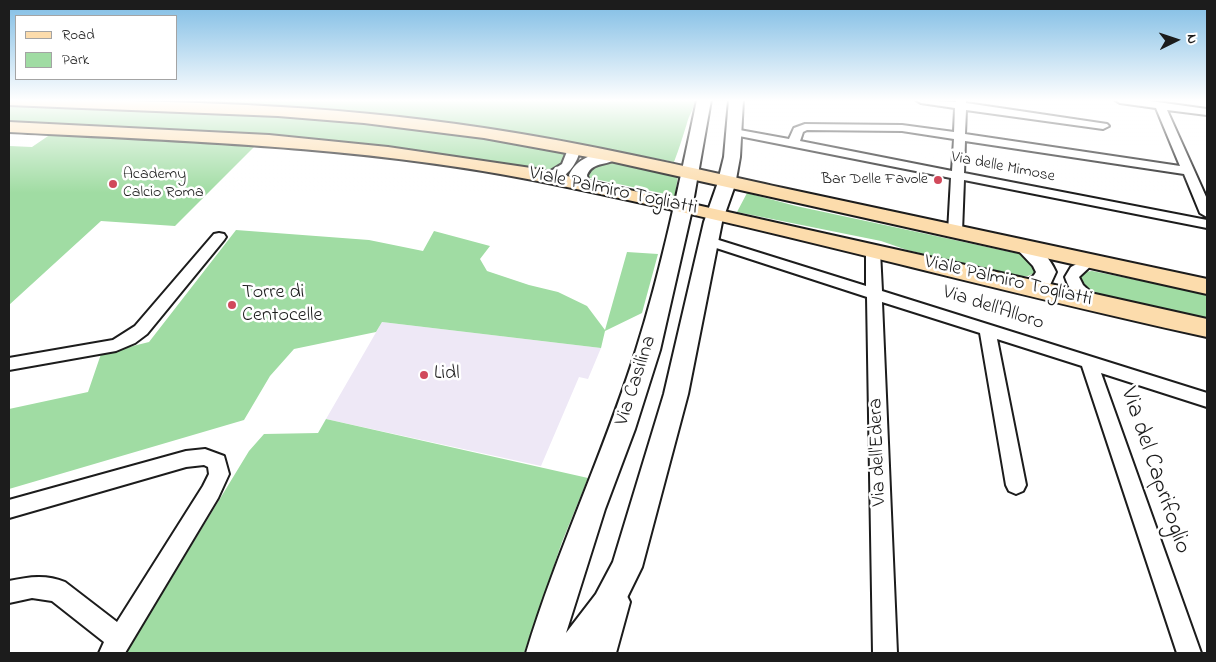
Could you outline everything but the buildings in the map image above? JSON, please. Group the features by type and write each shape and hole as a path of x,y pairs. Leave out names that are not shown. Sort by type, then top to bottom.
{"main road":[{"name":"Viale Palmiro Togliatti","path":"95,131 289,142 412,156 550,177 1207,328"},
{"name":"Viale Palmiro Togliatti","path":"466,131 610,156 1207,287"},
{"name":"Via Casilina","path":"543,653 591,509 622,429 648,350 683,207 698,131"},
{"name":"Via Casilina","path":"572,653 607,605 628,567 676,394 715,214 727,181 734,132"},
{"path":"580,184 578,175 584,166 594,160 610,156"},
{"path":"1026,248 1044,266 1046,272 1043,280 1032,287"}],"street":[{"path":"793,144 799,131"},
{"path":"924,131 1189,171"},
{"path":"955,232 958,131"},
{"path":"1171,131 1207,213"},
{"name":"Via delle Mimose","path":"734,132 1207,224"},
{"path":"550,177 566,168 573,158 574,149"},
{"path":"9,364 111,346 130,339 141,330 219,237"},
{"name":"Via dell'Alloro","path":"709,241 1089,362 1206,402"},
{"name":"Via dell'Edera","path":"873,251 885,653"},
{"path":"1088,262 1076,270 1072,277 1076,287 1092,301"},
{"path":"986,330 1016,485"},
{"name":"Via del Caprifoglio","path":"1089,362 1189,653"},
{"path":"9,509 191,458 205,457 217,462 219,467 216,482 115,647 57,590 32,587 9,592"},
{"name":"Via Casilina","path":"604,653 628,567"}],"shaded area":[{"path":"382,322 601,348 588,379 579,377 541,466 326,419"}],"green space":[{"path":"209,131 423,131 563,152 569,155 569,160 550,172 545,172 412,151"},
{"path":"500,131 685,131 674,162"},
{"name":"Academy Calcio Roma","path":"51,134 257,144 175,226 101,221 9,305 9,146 32,147"},
{"path":"608,161 678,175 675,196 590,178 586,175 590,166"},
{"path":"747,193 796,206 1024,255 1037,268 1034,273 1028,276 1016,276 907,250 881,241 737,212"},
{"path":"236,230 369,240 423,251 434,231 490,246 480,259 487,271 529,285 558,292 587,306 605,330 627,252 658,254 642,313 605,331 601,348 382,322 376,332 294,349 270,376 244,420 9,489 9,409 88,392 101,354 149,342"},
{"path":"1092,271 1207,294 1207,321 1097,295 1083,287 1078,279 1083,272"},
{"path":"326,419 588,478 562,542 524,653 126,653 249,451 264,434 318,433"}],"place":[{"name":"Bar Delle Favole","path":"938,180"},
{"name":"Academy Calcio Roma","path":"113,184"},
{"name":"Torre di Centocelle","path":"232,305"},
{"name":"Lidl","path":"424,375"}]}
